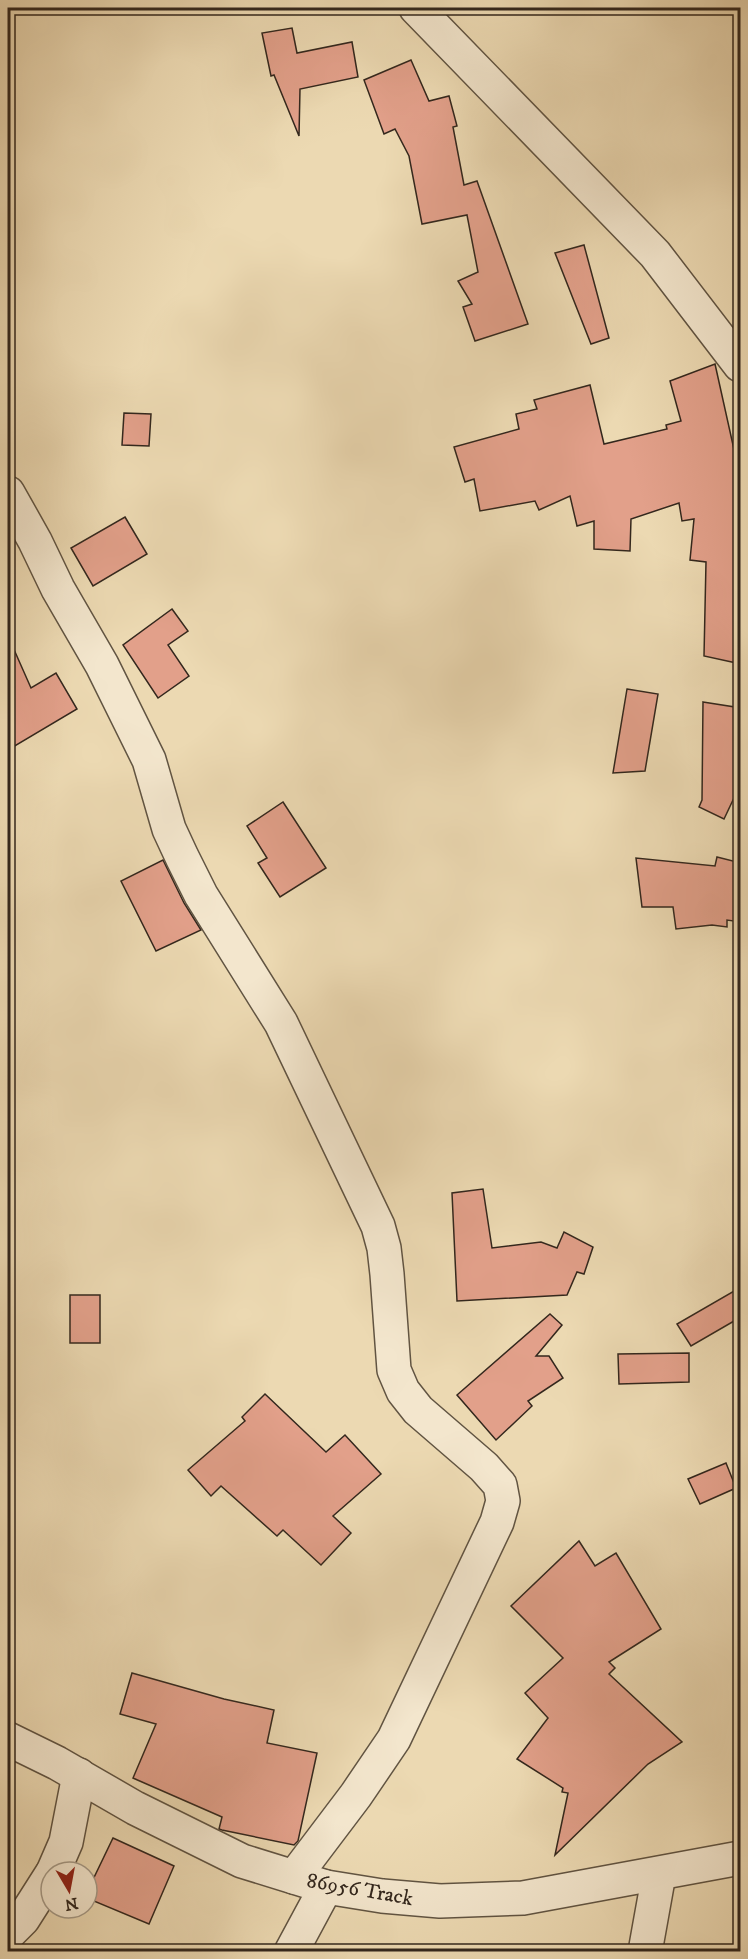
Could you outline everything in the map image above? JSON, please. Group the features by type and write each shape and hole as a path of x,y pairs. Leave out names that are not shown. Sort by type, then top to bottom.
{"street":[{"path":"416,8 655,254 741,365"},
{"path":"8,493 58,589 102,665 149,760 170,829 201,895 281,1023 378,1226 385,1257 394,1370 403,1391 418,1410 484,1467 500,1485 503,1501 497,1522 394,1739 356,1795 294,1877"},
{"name":"86956 Track","path":"8,1739 79,1775 135,1808 242,1861 326,1887 382,1896 440,1901 523,1898 741,1858"},
{"path":"58,1860 66,1842 79,1775"},
{"path":"645,1952 659,1874"},
{"path":"291,1952 326,1887"},
{"path":"8,1934 23,1919 39,1894"}],"building":[{"path":"292,28 297,53 352,42 358,77 300,89 299,136 274,75 271,76 262,33"},
{"path":"411,60 429,101 449,96 457,126 453,127 464,185 477,181 528,324 475,341 463,307 472,304 458,281 478,272 467,215 422,224 409,156 395,129 384,134 364,80"},
{"path":"584,245 609,338 591,344 555,253"},
{"path":"715,364 741,481 741,664 704,656 706,562 690,560 694,519 682,521 679,503 631,519 630,551 594,549 594,521 577,526 570,496 539,510 535,501 480,511 474,479 465,482 454,447 519,429 516,414 537,409 534,400 590,385 604,444 667,429 666,425 681,421 670,381"},
{"path":"124,413 151,414 149,446 122,445"},
{"path":"125,517 147,554 93,586 71,548"},
{"path":"172,609 188,631 168,645 189,676 158,698 123,645"},
{"path":"8,636 31,688 56,673 77,709 8,750"},
{"path":"627,689 658,694 645,771 613,773"},
{"path":"703,702 741,708 741,783 724,819 699,807 702,800"},
{"path":"283,802 326,868 280,897 258,863 267,858 247,826"},
{"path":"717,857 741,863 741,922 727,920 727,927 712,925 676,929 673,907 642,907 636,858 715,866"},
{"path":"163,860 184,903 201,930 156,951 121,881"},
{"path":"483,1189 492,1248 541,1242 557,1248 564,1232 593,1247 584,1274 577,1272 567,1295 457,1301 452,1193"},
{"path":"741,1287 741,1317 691,1346 677,1324"},
{"path":"70,1295 100,1295 100,1343 70,1343"},
{"path":"550,1314 562,1325 536,1356 549,1356 563,1378 528,1401 532,1406 496,1440 457,1395"},
{"path":"689,1353 689,1382 619,1384 618,1354"},
{"path":"265,1394 326,1452 345,1435 381,1474 333,1516 351,1533 321,1565 283,1530 277,1536 221,1486 211,1496 188,1470 245,1421 242,1417"},
{"path":"726,1463 736,1488 700,1504 688,1479"},
{"path":"579,1541 595,1566 616,1553 661,1629 609,1662 615,1668 609,1674 682,1742 648,1764 555,1855 568,1793 562,1792 563,1788 517,1759 548,1718 525,1693 563,1658 511,1606"},
{"path":"132,1673 224,1699 274,1710 267,1743 317,1753 298,1841 294,1845 219,1829 222,1817 133,1778 156,1724 120,1714"},
{"path":"113,1838 174,1866 149,1924 99,1903 99,1867"}]}
